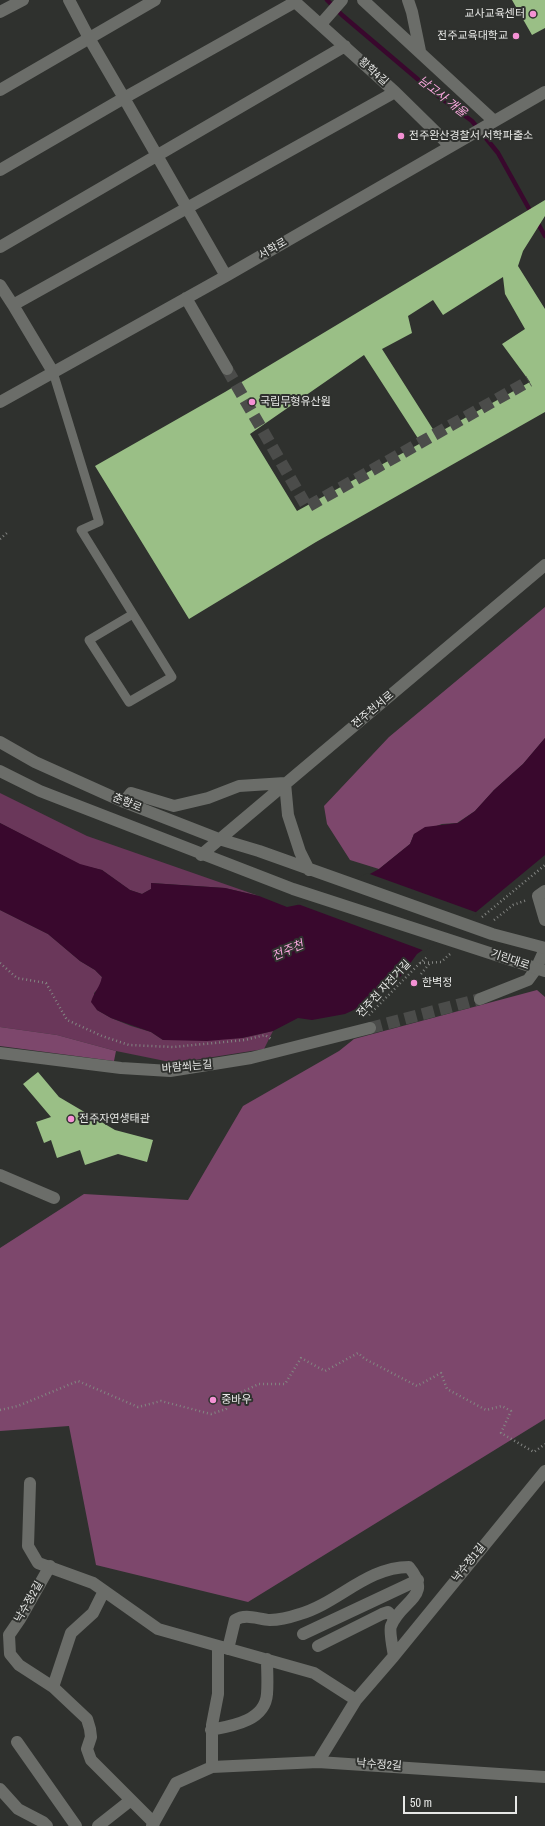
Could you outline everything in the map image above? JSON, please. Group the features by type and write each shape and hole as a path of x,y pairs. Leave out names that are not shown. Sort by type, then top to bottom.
{"street":[{"path":"0,12 23,0"},
{"path":"70,0 89,38 226,276"},
{"path":"0,90 155,0"},
{"path":"324,20 342,0"},
{"path":"363,0 420,51 490,123"},
{"path":"408,0 420,51"},
{"path":"0,170 294,1"},
{"name":"황학4길","path":"294,1 324,20 345,46 450,146"},
{"path":"0,247 345,46"},
{"path":"13,305 186,207 395,92"},
{"name":"서학로","path":"0,402 226,276 545,92"},
{"path":"0,285 53,372"},
{"path":"186,298 227,369"},
{"name":"전주천서로","path":"202,855 219,839 545,565"},
{"name":"춘향로","path":"0,742 35,762 124,802 219,839 259,851 309,870"},
{"name":"춘향로","path":"0,771 40,791 202,855 242,869"},
{"path":"124,802 131,793 174,806 208,798 239,786 286,783 288,815 300,852 309,870"},
{"name":"기린대로","path":"242,869 293,889 540,970"},
{"name":"기린대로","path":"309,870 492,934 545,948"},
{"path":"545,891 538,896 545,920"},
{"path":"480,998 528,980 540,970 545,948"},
{"name":"바람쐬는길","path":"0,1053 121,1068 170,1071 218,1064 370,1028"},
{"path":"0,1175 54,1198"},
{"name":"낙수정1길","path":"318,1762 356,1700 394,1656 545,1471"},
{"name":"낙수정2길","path":"30,1483 28,1546 38,1563 50,1566 93,1583 158,1629 223,1647"},
{"name":"낙수정2길","path":"50,1566 20,1620 9,1635 10,1654 18,1665 53,1687 87,1719 91,1737 87,1749 91,1760 153,1824 176,1783 212,1767 318,1762 545,1777"},
{"path":"212,1767 211,1730 218,1694 223,1647 234,1620 242,1616 271,1620 300,1614 337,1596 361,1581 385,1571 399,1567 409,1567 418,1580 419,1587 417,1592 390,1627 394,1656"},
{"path":"303,1634 418,1580"},
{"path":"53,1687 71,1633 93,1612 104,1591"},
{"path":"318,1646 388,1612 395,1620"},
{"path":"223,1647 314,1673 356,1700"},
{"path":"211,1730 237,1725 259,1711 265,1703 267,1694 266,1659"},
{"path":"17,1742 76,1826"},
{"path":"0,1789 18,1809 44,1822 47,1826"},
{"path":"98,1826 131,1800"}],"lane":[{"path":"53,372 98,522 80,530 133,614 172,677 129,702 89,640 133,614"}],"path":[{"path":"0,539 8,532"},
{"path":"476,922 545,865"},
{"name":"전주천 자전거길","path":"354,1032 381,1002 428,957"},
{"path":"421,974 431,962"},
{"path":"0,963 17,978 46,983 67,1020 102,1036 129,1045 172,1047 245,1040 265,1035 273,1040 276,1051"},
{"path":"0,1410 18,1406 78,1382 138,1407 161,1401 211,1414 226,1408 231,1397 259,1384 285,1384 301,1358 325,1371 358,1353 365,1359 417,1386 441,1373 446,1389 486,1410 502,1406 511,1412 501,1433 534,1452 545,1444"}],"shaded area":[{"path":"545,607 545,738 523,764 494,790 475,811 457,823 442,824 414,834 410,844 379,869 350,860 327,824 324,806 389,737"},
{"path":"0,793 87,836 259,896 225,888 151,883 151,889 142,894 130,890 102,870 80,865 0,823"},
{"path":"0,910 48,934 80,961 95,970 102,977 101,986 94,993 97,1010 111,1018 151,1032 163,1040 242,1038 273,1031 264,1049 175,1063 116,1051 57,1035 0,1027"},
{"path":"537,990 545,997 545,1419 248,1602 96,1565 69,1426 0,1431 0,1248 84,1194 188,1200 243,1106 339,1051 354,1039"},
{"path":"0,1027 57,1035 116,1051 114,1061 0,1046"}],"water":[{"name":"전주천","path":"545,738 545,855 470,917 417,954 401,976 377,991 375,1000 345,1014 312,1020 298,1018 273,1031 242,1038 207,1041 163,1040 151,1032 111,1018 97,1010 91,1002 102,977 48,934 0,910 0,823 80,864 102,870 130,890 142,894 151,889 151,883 225,888 259,896 287,907 322,900 379,869 410,844 414,834 425,827 458,823 475,811 494,790 523,764"}],"pier":[{"path":"367,873 478,913 425,951 295,903 321,898"}],"building":[{"name":"교사교육센터","path":"512,0 545,0 545,28 532,35"},
{"name":"국립무형유산원","path":"545,200 545,216 523,251 518,266 545,309 545,412 316,542 189,619 95,466 225,392","holes":["503,277 505,294 525,329 502,344 530,382 436,434 382,349 412,333 408,316 433,300 443,315","364,355 421,443 297,511 250,434"]},
{"name":"전주자연생태관","path":"38,1072 59,1097 115,1130 153,1140 147,1162 118,1154 85,1165 80,1150 57,1158 51,1140 44,1143 36,1122 51,1117 23,1084"}],"waterway":[{"name":"남고사 개울","path":"327,0 342,15 434,93 472,121 498,153 532,214"},
{"name":"남고사 개울","path":"536,220 545,236"}],"tunnel":[{"path":"227,369 307,507 529,381"},
{"path":"370,1028 480,999"}],"place":[{"name":"교사교육센터","path":"533,14"},
{"name":"전주교육대학교","path":"516,36"},
{"name":"전주완산경찰서 서학파출소","path":"401,136"},
{"name":"국립무형유산원","path":"252,402"},
{"name":"한벽정","path":"414,983"},
{"name":"전주자연생태관","path":"71,1119"},
{"name":"중바우","path":"213,1400"}]}
